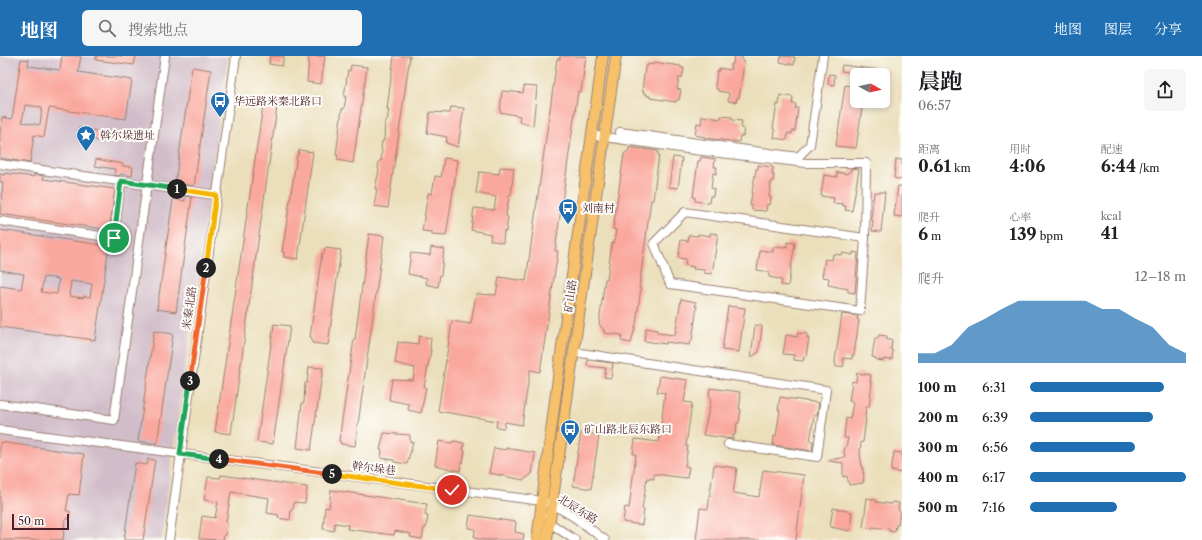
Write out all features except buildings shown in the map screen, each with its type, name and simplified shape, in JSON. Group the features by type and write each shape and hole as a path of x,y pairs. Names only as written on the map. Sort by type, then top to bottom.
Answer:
{"main road":[{"name":"矿山路","path":"547,540 550,523 547,503 591,135 603,56"},
{"name":"矿山路","path":"537,540 547,503 574,352 616,56"}],"street":[{"path":"0,404 114,420 165,56"},
{"name":"米秦北路","path":"169,540 236,56"},
{"path":"620,132 798,157 810,145 823,56"},
{"path":"591,135 694,150 806,163 866,163 865,238 860,311 670,284 654,243 685,212 865,238"},
{"path":"0,164 216,195"},
{"path":"0,221 114,238 121,181"},
{"path":"574,352 826,390 817,457 728,444"},
{"name":"幹尔垛巷","path":"0,430 547,503"},
{"name":"北辰东路","path":"547,503 577,518 605,540"},
{"path":"550,523 575,540"}],"shaded area":[{"path":"0,56 228,56 161,540 0,540"}],"place":[{"name":"华远路米秦北路口","path":"220,118"},
{"name":"斡尔垛遗址","path":"86,152"},
{"name":"刘南村","path":"568,225"},
{"name":"矿山路北辰东路口","path":"570,446"}],"route":[{"path":"114,238 121,181 216,195 180,454 452,490"}]}
